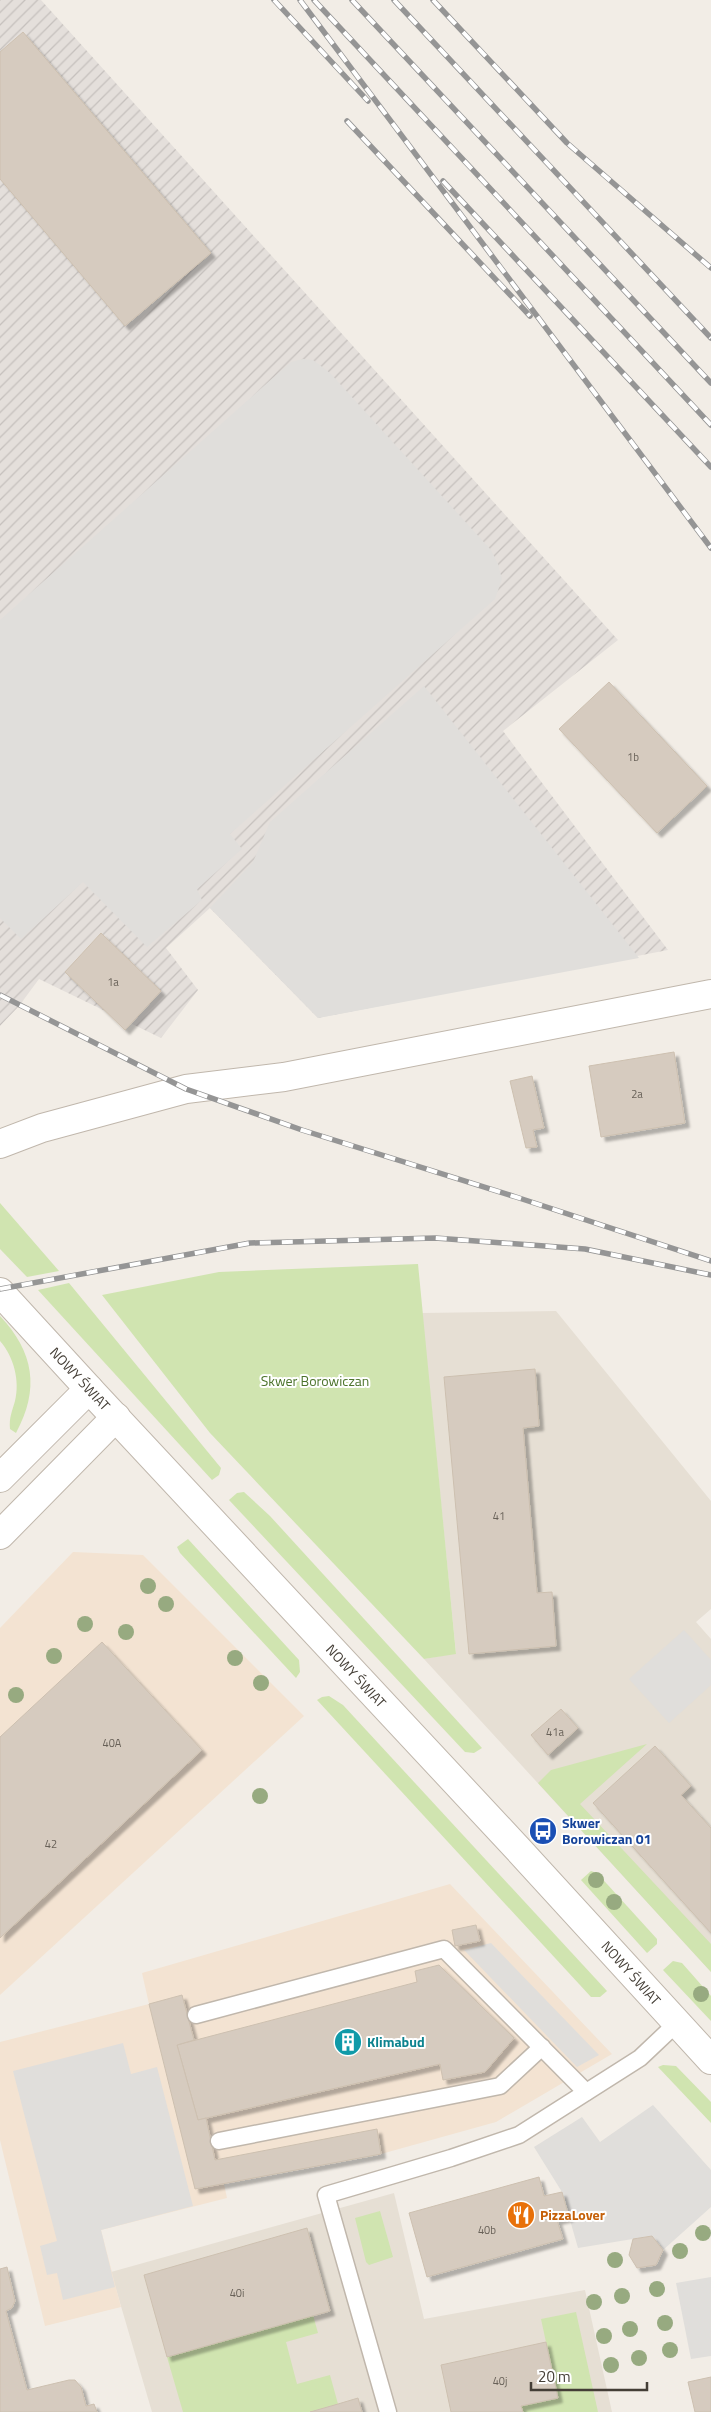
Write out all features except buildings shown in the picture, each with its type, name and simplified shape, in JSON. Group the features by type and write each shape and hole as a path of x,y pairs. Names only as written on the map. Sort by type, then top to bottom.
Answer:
{"street":[{"path":"0,1144 42,1128 186,1089 284,1077 711,994"},
{"name":"NOWY ŚWIAT","path":"0,1292 711,2060"},
{"path":"0,1478 89,1389"},
{"path":"0,1534 116,1417"}],"lane":[{"path":"196,2015 444,1949 586,2092"},
{"path":"388,2412 326,2195 451,2158 519,2135 640,2058 677,2023"},
{"path":"219,2141 500,2086 542,2047"}],"shaded area":[{"path":"0,0 41,0 618,640 503,731 668,950 318,1018 210,908 166,948 198,990 161,1038 39,979 19,1006 0,1026"},
{"path":"303,359 313,360 330,373 491,550 498,564 502,579 495,599 230,834 242,849 197,889 202,900 147,947 83,882 21,939 0,918 0,620 291,362"},
{"path":"424,686 639,958 318,1018 210,908 253,862 270,822"},
{"path":"556,1311 711,1501 711,1609 696,1622 711,1639 711,1972 424,1659 456,1653 422,1313"},
{"path":"73,1552 143,1555 304,1716 0,1995 0,1628"},
{"path":"684,1630 711,1660 711,1685 669,1723 629,1679"},
{"path":"450,1884 612,2054 496,2122 381,2154 224,2184 227,2198 101,2230 121,2307 45,2326 0,2140 0,2042 149,2004 142,1973"},
{"path":"491,1943 599,2055 577,2067 464,1950"},
{"path":"123,2043 131,2074 157,2067 193,2206 101,2230 115,2287 63,2300 57,2273 47,2275 40,2246 57,2241 13,2071"},
{"path":"653,2105 711,2170 711,2207 663,2250 651,2236 578,2248 562,2192 534,2147 582,2117 600,2142"},
{"path":"394,2193 424,2319 585,2290 612,2412 152,2412 111,2272"},
{"path":"711,2277 711,2356 691,2359 676,2283"}],"green space":[{"path":"0,1203 59,1271 27,1277 0,1249"},
{"name":"Skwer Borowiczan","path":"418,1264 456,1654 424,1659 210,1433 102,1295 219,1272"},
{"path":"69,1283 221,1468 219,1475 212,1480 38,1290"},
{"path":"0,1316 20,1343 30,1372 28,1401 24,1417 16,1433 10,1429 10,1425 17,1385 16,1377 9,1354 0,1341"},
{"path":"244,1492 270,1516 482,1748 474,1753 465,1752 229,1500 237,1493"},
{"path":"188,1539 299,1660 300,1672 296,1678 180,1553 177,1547"},
{"path":"329,1696 343,1705 607,1991 600,1997 591,1997 317,1700"},
{"path":"647,1744 580,1804 711,1944 711,1972 538,1783 551,1770"},
{"path":"591,1871 597,1873 657,1939 657,1944 647,1953 581,1880"},
{"path":"673,1961 682,1963 711,1996 711,2021 663,1970"},
{"path":"663,2065 676,2066 711,2102 711,2123 658,2067"},
{"path":"380,2211 393,2257 369,2265 366,2262 355,2218"},
{"path":"576,2312 598,2412 523,2412 521,2406 558,2398 541,2319"},
{"path":"313,2315 318,2333 286,2342 297,2384 330,2375 338,2404 310,2412 183,2412 167,2357"}],"railway":[{"path":"274,0 368,101"},
{"path":"300,0 711,548"},
{"path":"314,0 711,425"},
{"path":"352,0 711,383"},
{"path":"394,0 711,338"},
{"path":"433,0 567,143 711,268"},
{"path":"347,121 530,316"},
{"path":"443,181 711,467"},
{"path":"0,995 186,1089 302,1130 711,1261"},
{"path":"0,1289 250,1243 435,1238 585,1249 711,1275"}],"place":[{"name":"Skwer Borowiczan 01","path":"543,1831"},
{"name":"Klimabud","path":"348,2042"},
{"name":"PizzaLover","path":"521,2215"}]}
